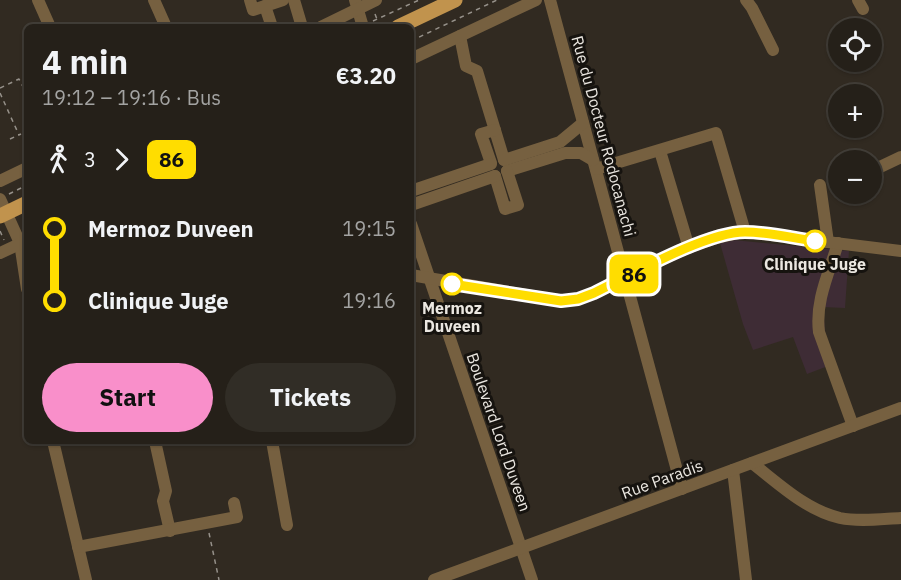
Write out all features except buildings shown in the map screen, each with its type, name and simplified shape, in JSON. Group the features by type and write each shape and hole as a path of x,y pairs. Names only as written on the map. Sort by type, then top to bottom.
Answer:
{"main road":[{"path":"404,24 455,0"},
{"path":"4,205 24,203"}],"street":[{"path":"38,0 49,24"},
{"path":"154,0 165,24"},
{"path":"250,0 253,10 280,0"},
{"path":"294,0 301,24"},
{"path":"414,58 536,0"},
{"name":"Rue du Docteur Rodocanachi","path":"550,0 682,489"},
{"path":"746,0 773,50"},
{"path":"326,24 356,5 373,2"},
{"path":"356,5 362,24"},
{"path":"265,6 271,24"},
{"path":"460,36 466,66 477,71 495,130 482,134 499,168"},
{"path":"414,204 560,142 584,123"},
{"path":"414,190 565,153 581,153 595,165 660,151 716,133 745,232"},
{"path":"660,151 688,248"},
{"path":"882,165 901,157"},
{"path":"0,181 24,169"},
{"path":"820,185 833,243 819,301 817,316 819,332 853,426"},
{"path":"4,205 24,239"},
{"path":"414,276 561,301 578,299 594,293 688,248 724,235 745,232 901,251"},
{"name":"Boulevard Lord Duveen","path":"414,233 532,580"},
{"path":"0,253 24,241"},
{"name":"Rue Paradis","path":"434,580 901,408"},
{"path":"54,444 86,580"},
{"path":"156,444 166,490 163,501 170,531"},
{"path":"273,444 287,525"},
{"path":"752,463 804,503 821,512 840,518 860,520 901,518"},
{"path":"733,470 746,580"},
{"path":"78,547 237,517 234,503"}],"path":[{"path":"368,24 419,0"},
{"path":"414,40 497,0"},
{"path":"373,2 379,24"},
{"path":"0,88 19,79 24,88"},
{"path":"0,93 20,134 10,139"},
{"path":"4,205 24,188"},
{"path":"211,542 219,580"}],"shaded area":[{"name":"Clinique Juge","path":"733,240 849,251 845,308 823,307 828,366 807,374 793,337 753,350 743,324 720,243"}],"bus line":[{"name":"86","path":"452,284 561,301 578,299 688,248 724,235 745,232 815,241"}],"place":[{"name":"Clinique Juge","path":"815,241"},
{"name":"Mermoz Duveen","path":"452,284"}]}
